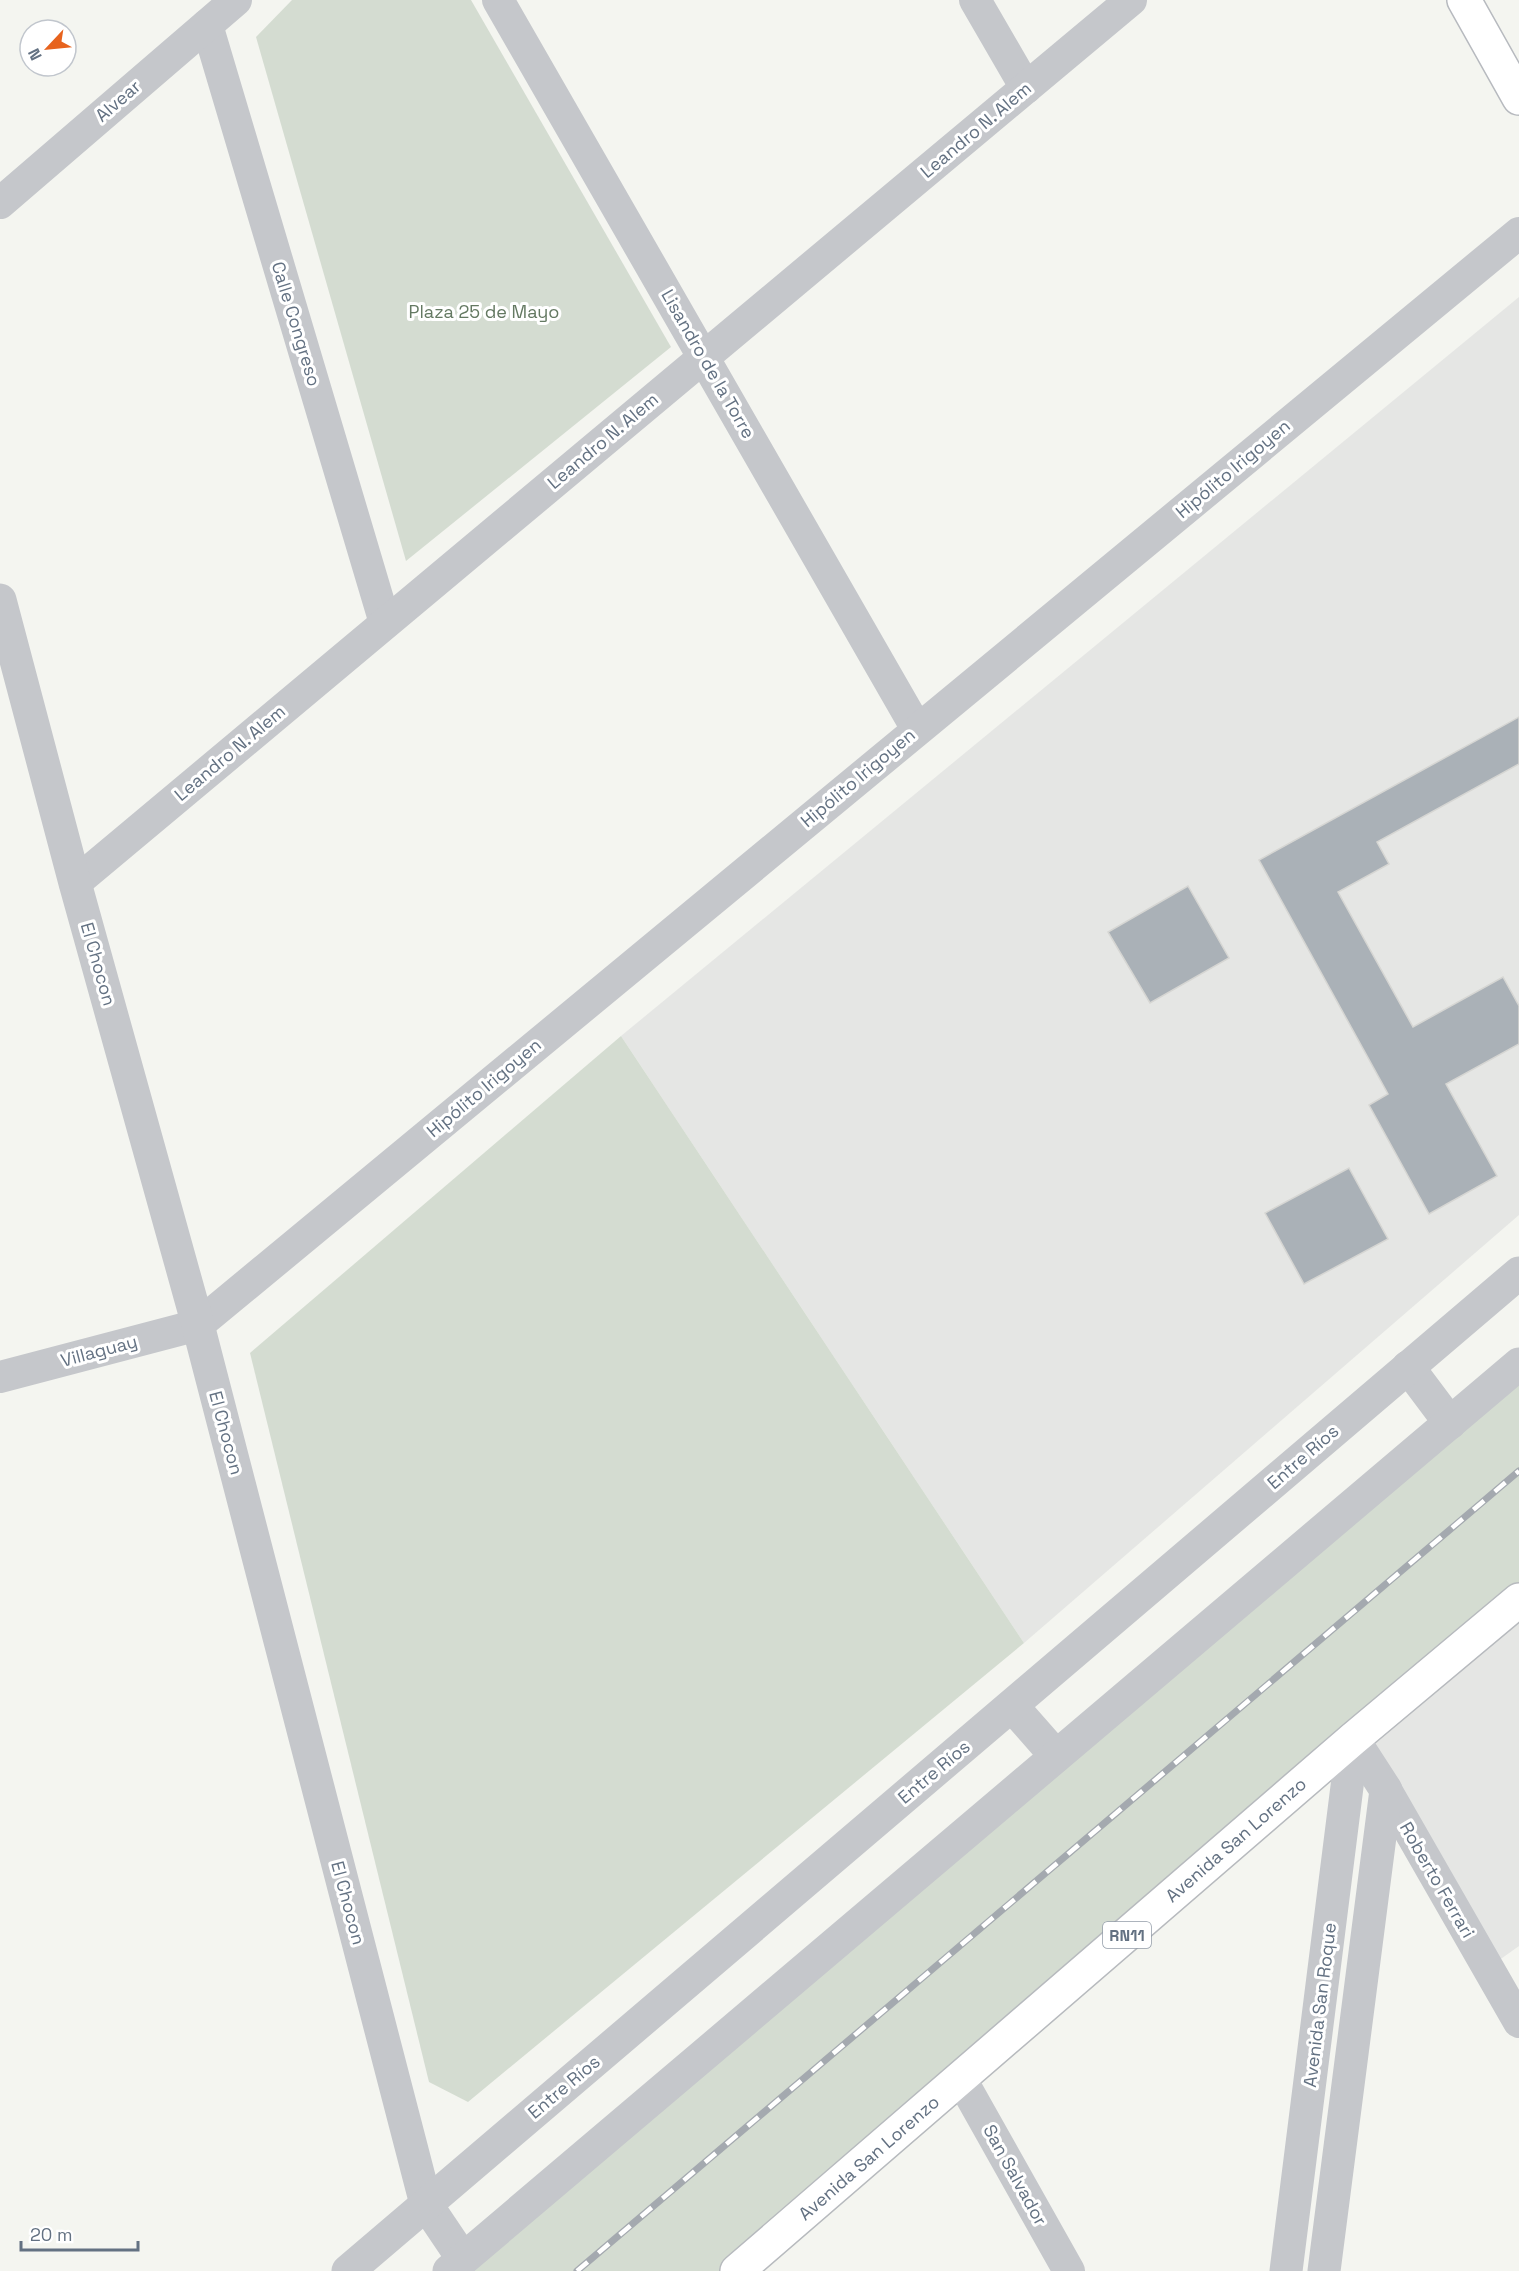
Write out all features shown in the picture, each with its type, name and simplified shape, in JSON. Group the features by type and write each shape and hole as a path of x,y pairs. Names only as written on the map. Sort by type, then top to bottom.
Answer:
{"main road":[{"path":"1464,0 1519,98"},
{"name":"Avenida San Lorenzo","path":"737,2271 1353,1739 1519,1600"}],"street":[{"name":"Alvear","path":"0,203 236,0"},
{"name":"Lisandro de la Torre","path":"498,0 917,729"},
{"path":"975,0 1026,88"},
{"name":"Leandro N. Alem","path":"75,883 1131,0"},
{"name":"Calle Congreso","path":"207,25 386,623"},
{"name":"Hipólito Irigoyen","path":"198,1325 1519,233"},
{"name":"El Chocon","path":"0,600 75,883 198,1325 426,2204 456,2265"},
{"name":"Entre Ríos","path":"348,2271 1519,1272"},
{"name":"Villaguay","path":"0,1377 198,1325"},
{"path":"456,2265 1519,1364"},
{"path":"1408,1367 1450,1423"},
{"path":"1012,1706 1056,1756"},
{"name":"Roberto Ferrari","path":"1353,1739 1386,1790 1519,2022"},
{"name":"Avenida San Roque","path":"1286,2271 1353,1739"},
{"name":"Avenida San Roque","path":"1324,2271 1386,1790"},
{"name":"San Salvador","path":"961,2079 1069,2271"}],"shaded area":[{"path":"1519,297 1519,1215 1024,1643 621,1036"},
{"path":"1519,1598 1519,1946 1488,1968 1353,1739"}],"green space":[{"name":"Plaza 25 de Mayo","path":"292,0 471,0 671,347 406,561 256,37"},
{"path":"621,1036 1024,1643 468,2102 429,2082 250,1353"},
{"path":"1519,1364 1519,1600 737,2271 449,2271"}],"building":[{"path":"1519,717 1519,764 1377,842 1389,864 1338,892 1413,1027 1503,977 1519,1006 1519,1044 1446,1084 1497,1176 1429,1214 1369,1105 1388,1094 1259,860"},
{"path":"1188,886 1229,958 1150,1003 1108,932"},
{"path":"1349,1168 1388,1239 1304,1284 1265,1213"}],"railway":[{"path":"577,2271 1519,1471"}]}
